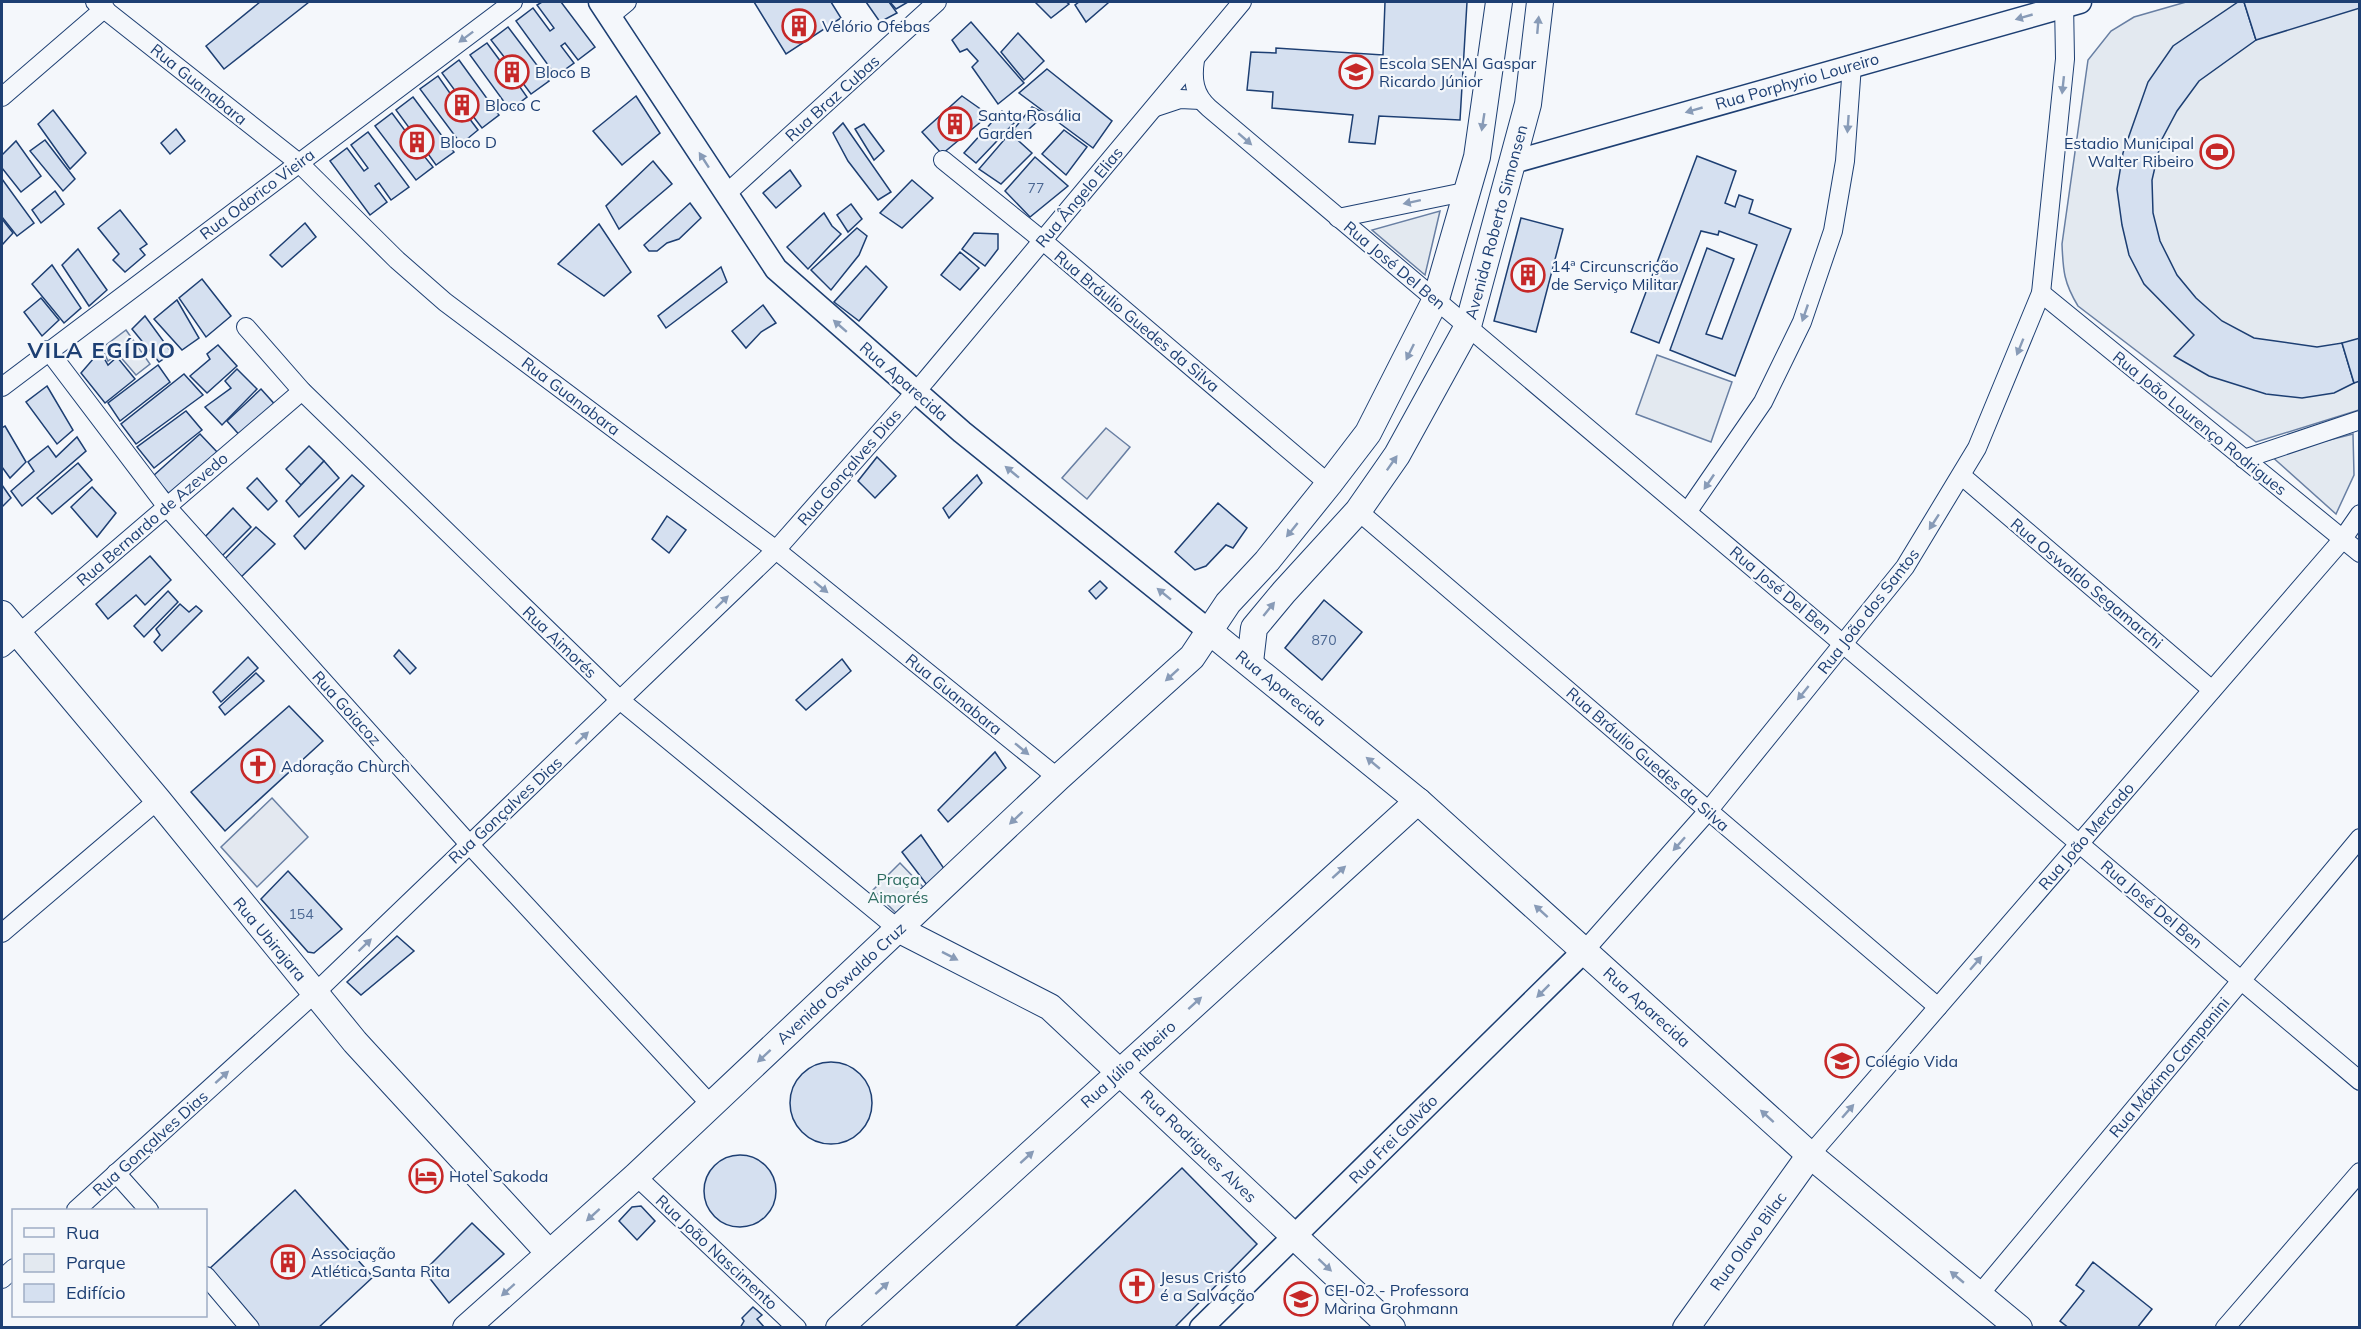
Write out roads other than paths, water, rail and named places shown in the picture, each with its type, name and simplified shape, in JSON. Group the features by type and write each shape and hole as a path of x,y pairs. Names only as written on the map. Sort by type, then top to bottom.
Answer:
{"main road":[{"name":"Avenida Roberto Simonsen","path":"1209,631 1228,603 1267,561 1368,433 1436,299 1469,191 1479,146 1499,2"},
{"name":"Avenida Roberto Simonsen","path":"1250,662 1254,628 1284,591 1358,511 1397,455 1468,326 1528,104 1540,2"},
{"name":"Rua Ubirajara","path":"2,614 10,641 158,800 355,1042 549,1253"},
{"name":"Rua Aparecida","path":"1209,631 1250,662 1418,801 1810,1155 2019,1328"},
{"name":"Avenida Oswaldo Cruz","path":"466,1328 636,1176 1058,778 1192,657 1209,631"},
{"name":"Rua Júlio Ribeiro","path":"839,1328 1418,801"},
{"name":"Rua Rodrigues Alves","path":"898,929 1050,1007 1121,1071 1392,1328"},
{"name":"Rua Olavo Bilac","path":"1686,1328 1810,1155"}],"street":[{"name":"Rua Odorico Vieira","path":"2,387 48,350 513,2"},
{"path":"605,9 627,2"},
{"name":"Rua Braz Cubas","path":"726,194 937,2"},
{"name":"Rua Ângelo Elias","path":"915,392 1242,2"},
{"name":"Rua Porphyrio Loureiro","path":"1514,162 2070,3"},
{"name":"Rua João dos Santos","path":"1584,950 1708,811 1905,567 1962,476 2007,380 2042,293 2070,3"},
{"name":"Rua Guanabara","path":"100,5 299,163 397,260 446,302 776,550 1058,778"},
{"path":"2,97 100,5"},
{"name":"Rua Aparecida","path":"605,9 776,269 915,392 1209,631"},
{"path":"1154,107 1180,99 1201,100 1194,81 1195,60"},
{"path":"1688,511 1763,402 1802,322 1833,231 1845,161 1852,65"},
{"name":"Rua José Del Ben","path":"1201,100 2360,1081"},
{"name":"Rua Bráulio Guedes da Silva","path":"943,160 1042,240 1329,484"},
{"path":"1338,218 1469,191"},
{"name":"Rua João Lourenço Rodrigues","path":"2042,293 2360,553"},
{"name":"Rua Aimorés","path":"246,327 302,391 621,701 898,929"},
{"name":"Rua Goiacoz","path":"48,350 167,507 469,844 711,1105"},
{"name":"Rua Bernardo de Azevedo","path":"10,641 302,391"},
{"name":"Rua Gonçalves Dias","path":"77,1209 315,993 776,550 915,392"},
{"path":"2244,459 2360,420"},
{"name":"Rua Oswaldo Segamarchi","path":"1962,476 2212,690"},
{"name":"Rua Bráulio Guedes da Silva","path":"1358,511 1938,1007"},
{"name":"Rua João Mercado","path":"1810,1155 2342,540 2360,514"},
{"path":"2,933 158,800"},
{"name":"Rua Máximo Campanini","path":"1979,1295 2360,838"},
{"name":"Rua Frei Galvão","path":"1201,1328 1584,950"},
{"path":"116,1173 147,1209"},
{"path":"2225,1328 2360,1173"},
{"name":"Rua João Nascimento","path":"636,1176 797,1328"},
{"path":"207,1277 250,1328"}],"place":[{"name":"Velório Ofebas","path":"799,26"},
{"name":"Bloco B","path":"512,72"},
{"name":"Escola SENAI Gaspar Ricardo Júnior","path":"1356,72"},
{"name":"Bloco C","path":"462,105"},
{"name":"Santa Rosália Garden","path":"955,124"},
{"name":"Bloco D","path":"417,142"},
{"name":"Estadio Municipal Walter Ribeiro","path":"2217,152"},
{"name":"14ª Circunscrição de Serviço Militar","path":"1528,275"},
{"name":"Adoração Church","path":"258,766"},
{"name":"Colégio Vida","path":"1842,1061"},
{"name":"Hotel Sakoda","path":"426,1176"},
{"name":"Associação Atlética Santa Rita","path":"288,1262"},
{"name":"Jesus Cristo é a Salvação","path":"1137,1286"},
{"name":"CEI-02 - Professora Marina Grohmann","path":"1301,1299"}],"district":[{"name":"VILA EGÍDIO","path":"102,350"}],"park label":[{"name":"Praça Aimorés","path":"898,888"}]}
